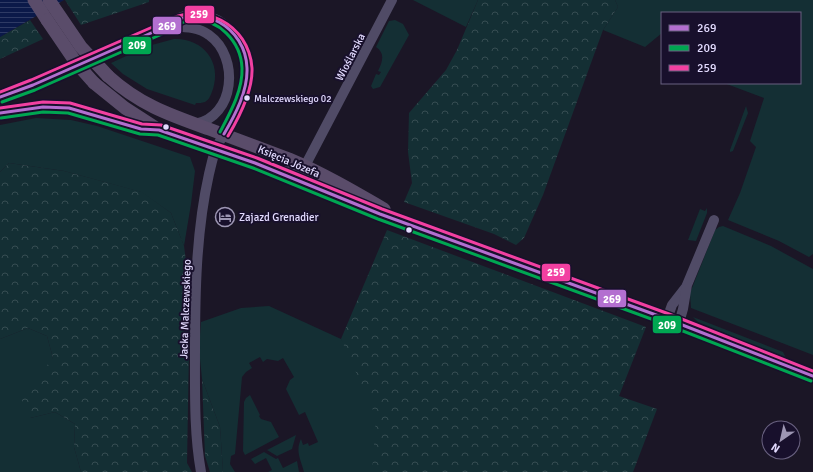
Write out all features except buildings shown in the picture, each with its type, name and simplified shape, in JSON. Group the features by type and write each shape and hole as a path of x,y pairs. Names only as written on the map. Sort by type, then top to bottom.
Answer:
{"main road":[{"path":"34,0 73,58 94,83 125,108 159,130"},
{"name":"Księcia Józefa","path":"49,0 80,47 126,92 149,106 172,116 224,134 306,166 415,226"},
{"name":"Księcia Józefa","path":"159,130 216,149 380,214 673,321 813,376"}],"street":[{"name":"Wioślarska","path":"306,166 392,0"},
{"path":"0,98 167,26 177,19 198,15 207,16 216,19 229,28 239,40 247,63 246,80 233,118 216,149"},
{"path":"167,26 190,27 203,31 220,45 227,58 230,74 224,100 212,117 195,124"},
{"name":"Księcia Józefa","path":"0,113 44,107 69,108 141,129 159,130"},
{"name":"Jacka Malczewskiego","path":"202,472 197,449 195,388 197,286 200,232 209,175 216,149"},
{"path":"274,171 294,171 306,166"},
{"path":"306,166 305,172 307,178 314,188"},
{"path":"673,321 672,305 687,285 714,220"}],"green space":[{"path":"65,0 149,0 149,2 81,25"},
{"path":"413,0 478,0 466,27"},
{"path":"478,0 615,0 618,7 603,30 543,195 524,238 516,245 494,234 404,202 412,183 408,152 409,113 446,70 457,50"},
{"path":"615,0 813,0 813,254 809,257 779,241 728,220 740,193 756,147 750,141 764,98 727,84 801,84 801,12 661,12 661,34 645,47 603,30 618,7"},
{"path":"30,20 43,39 0,59 0,37"},
{"path":"395,20 403,24 409,35 380,87 373,89 371,86 376,74 379,75 381,72 378,71 382,58 381,52 376,47 389,21"},
{"path":"174,39 193,42 207,53 212,61 215,69 215,79 211,95 205,102 196,103 195,105 147,89 123,74 111,63 148,46"},
{"path":"746,106 748,113 733,151 730,152 730,150"},
{"path":"36,118 71,120 97,126 190,157 195,171 184,246 171,213 141,192 64,171 9,163 0,172 0,125"},
{"path":"9,163 64,171 142,192 171,213 184,246 190,291 187,463 192,472 81,472 74,447 75,424 55,412 30,418 21,398 53,358 47,336 28,328 0,339 0,172"},
{"path":"707,208 707,213 696,241 688,240 700,209 705,211"},
{"path":"723,226 771,246 813,269 813,355 691,308 690,293 715,230"},
{"path":"387,230 646,327 619,396 657,409 633,472 372,472 376,417 341,339"},
{"path":"269,306 341,339 389,408 391,472 304,472 300,459 299,443 301,439 303,445 308,443 309,446 318,442 305,412 299,415 286,389 290,380 294,377 283,358 278,361 267,359 263,362 260,357 249,363 252,368 242,377 235,454 231,456 230,464 235,472 223,472 220,427 202,379 199,349 201,322 241,308"},
{"path":"693,317 783,352 786,358 778,357 758,349 698,322"},
{"path":"28,328 47,336 53,358 30,418 55,412 75,424 74,447 81,472 0,472 0,339"},
{"path":"202,379 220,427 223,472 210,472 205,456"},
{"path":"250,395 261,419 271,422 279,437 245,455 243,451 244,402"},
{"path":"296,435 292,449 277,456 267,450"},
{"path":"264,452 276,459 278,458 283,468 297,461 299,472 268,472 272,470 266,458 255,464 251,459"}],"water":[{"path":"0,0 64,0 0,37"}],"transit line":[{"name":"259","path":"0,92 179,16 193,14 208,15 221,20 233,28 242,39 249,52 252,68 252,77 245,103 228,136"},
{"name":"269","path":"0,97 33,85 180,19 194,16 207,17 219,22 230,30 239,41 245,54 247,77 243,94 224,134"},
{"name":"209","path":"2,102 35,90 169,31 185,21 201,20 219,27 226,33 233,41 241,58 242,76 238,93 232,109 220,132"},
{"name":"259","path":"0,108 43,102 70,103 142,124 161,125 257,158 382,209 669,314 813,371"},
{"name":"269","path":"0,113 43,107 69,108 141,129 159,130 255,163 380,214 667,319 813,376"},
{"name":"209","path":"1,118 43,112 68,113 140,134 158,135 253,168 378,219 665,324 811,381"}],"place":[{"name":"Malczewskiego 02","path":"247,98"},
{"name":"Zajazd Grenadier","path":"225,217"}]}
